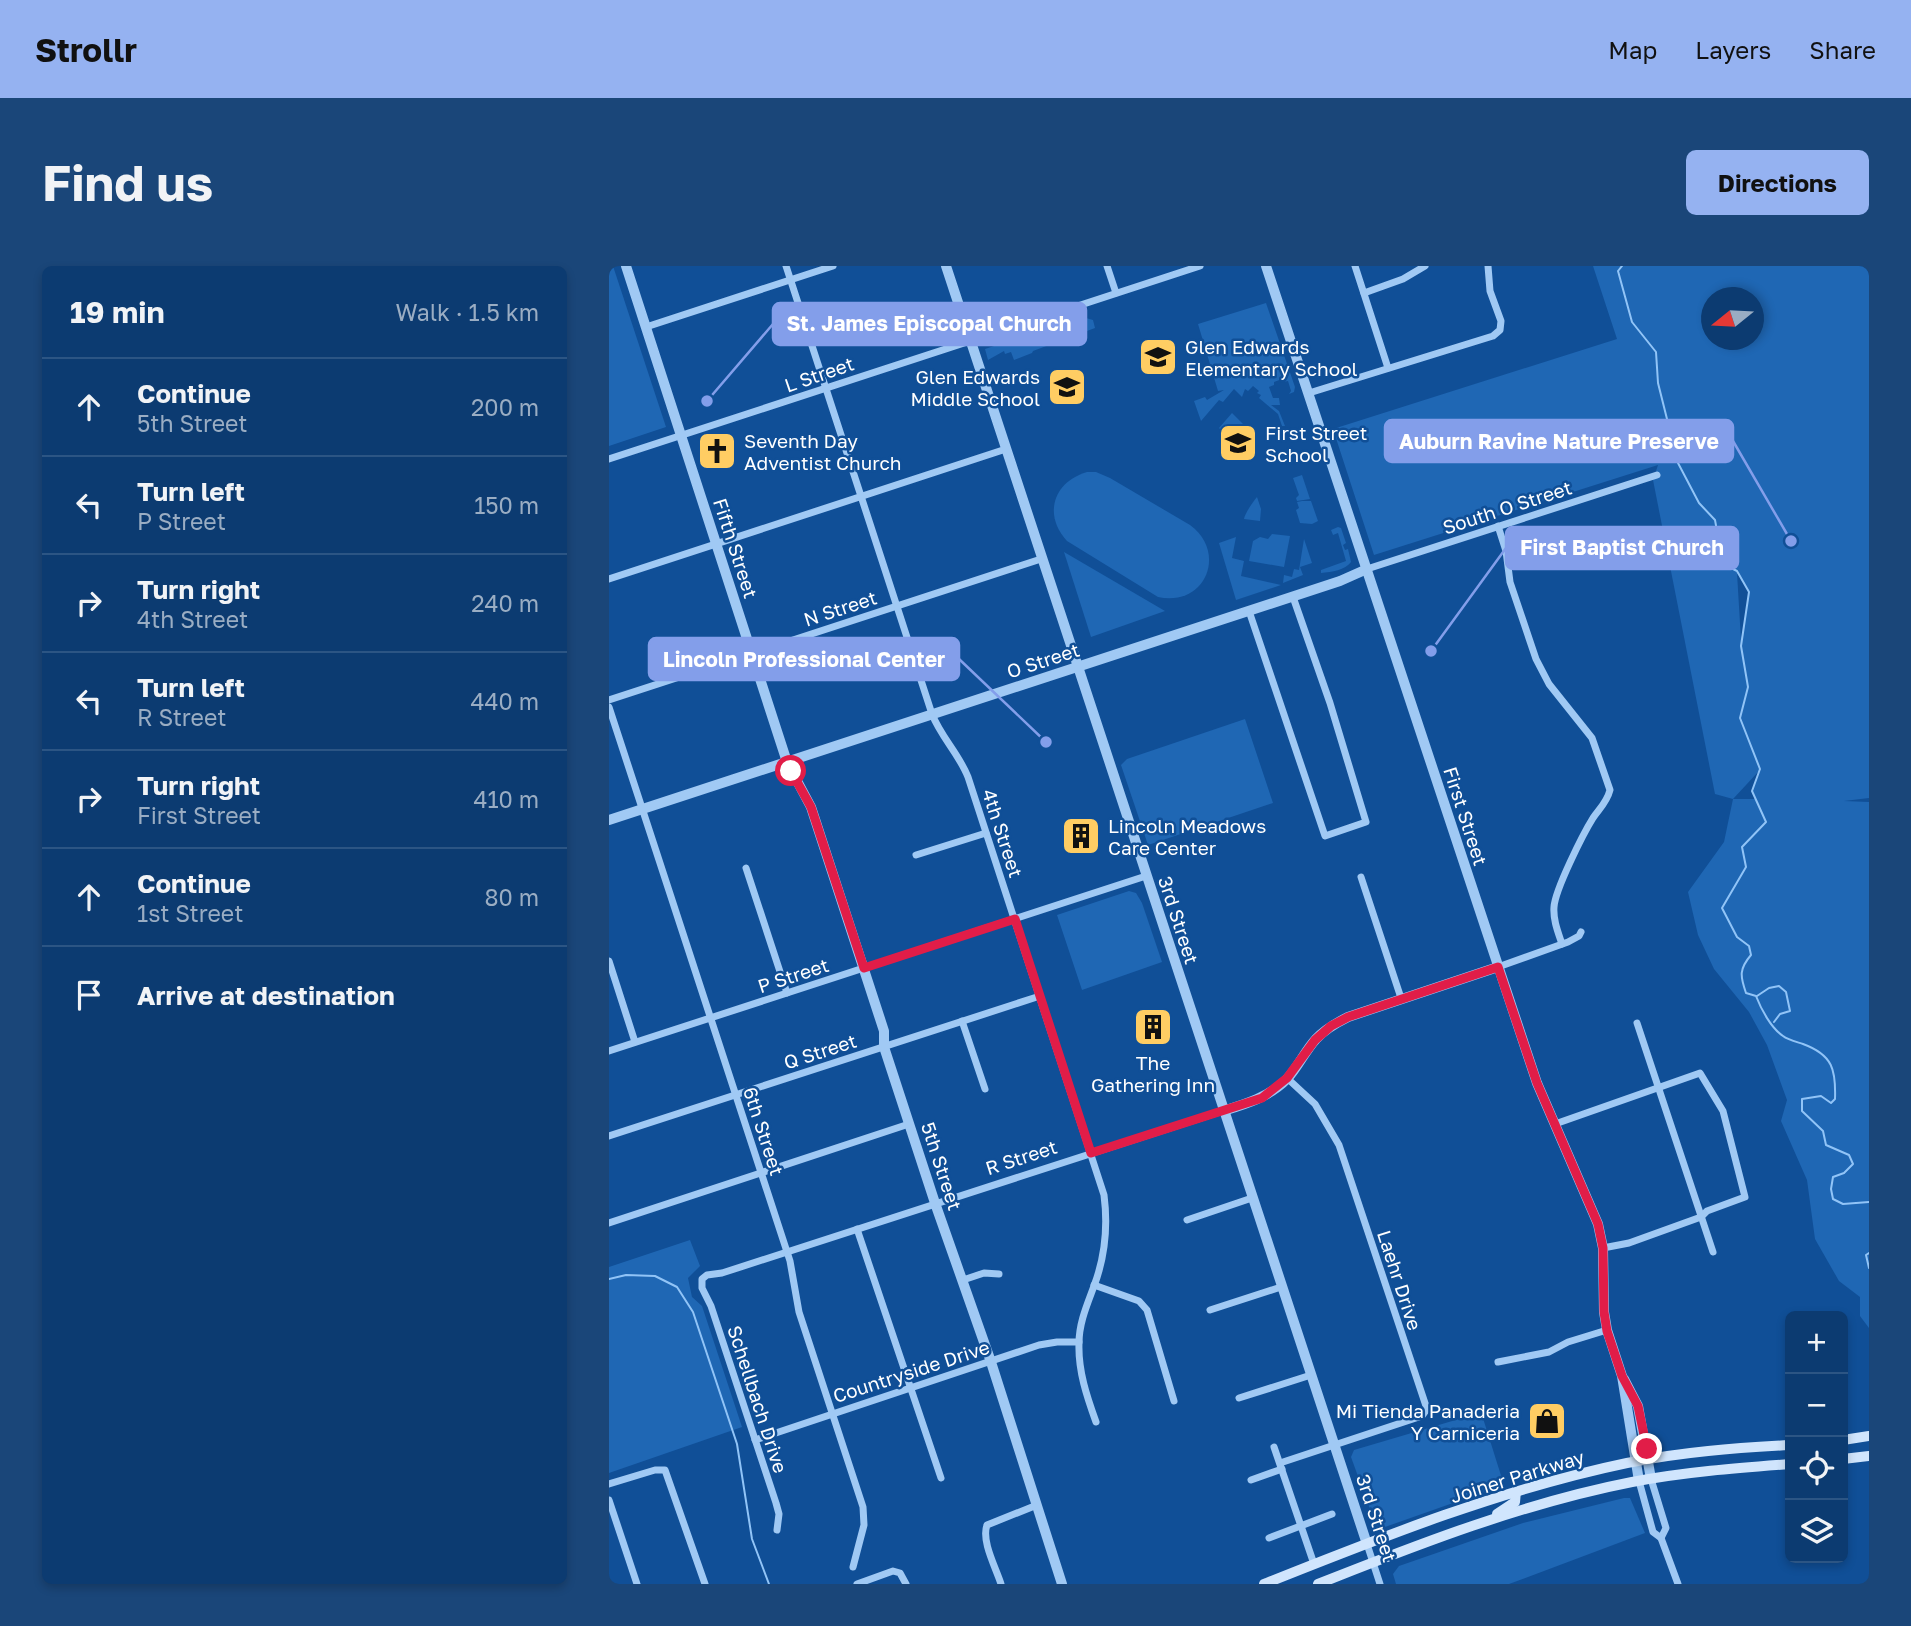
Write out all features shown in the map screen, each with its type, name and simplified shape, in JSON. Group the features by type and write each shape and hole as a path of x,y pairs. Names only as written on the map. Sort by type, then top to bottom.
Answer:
{"main road":[{"path":"1848,1439 1869,1436"},
{"name":"Joiner Parkway","path":"1264,1584 1367,1544 1516,1492 1636,1461 1785,1444"},
{"path":"1848,1458 1869,1455"},
{"name":"Joiner Parkway","path":"1318,1584 1476,1526 1560,1499 1651,1479 1718,1469 1785,1464"},
{"path":"1476,1526 1515,1502 1516,1492"}],"street":[{"name":"Fifth Street","path":"626,266 787,762"},
{"name":"4th Street","path":"786,266 932,715 941,734 963,765 1104,1195 1106,1214 1102,1256 1082,1317 1079,1342 1082,1374 1097,1422"},
{"path":"646,327 833,266"},
{"name":"3rd Street","path":"946,266 1380,1584"},
{"path":"1107,266 1116,293"},
{"name":"L Street","path":"609,459 1200,266"},
{"name":"First Street","path":"1266,266 1537,1083 1592,1208 1603,1248 1607,1331 1622,1376"},
{"path":"1355,266 1388,368"},
{"path":"1364,293 1403,279 1425,266"},
{"path":"1309,393 1493,336 1500,330 1501,321 1490,291 1488,266"},
{"path":"609,579 1006,449"},
{"name":"South O Street","path":"1367,569 1657,475"},
{"path":"1498,526 1506,551 1510,582 1536,659 1549,684 1592,738 1610,790 1608,798 1592,819 1557,893 1554,907 1555,925 1562,944"},
{"name":"N Street","path":"609,700 1041,559"},
{"name":"O Street","path":"609,820 1293,597 1367,569"},
{"path":"1249,611 1325,836 1366,822 1330,703 1293,597"},
{"name":"6th Street","path":"609,707 762,1173 787,1252 799,1312 863,1507 864,1525 853,1567"},
{"name":"5th Street","path":"787,762 811,807 884,1031 884,1047 991,1362 1062,1584"},
{"path":"916,855 986,832"},
{"path":"746,868 787,993"},
{"name":"P Street","path":"609,1051 1146,876"},
{"path":"1361,877 1401,998"},
{"name":"R Street","path":"702,1279 1262,1098 1287,1078 1315,1040 1331,1026 1348,1017 1562,944 1575,939 1581,932"},
{"path":"609,961 635,1042"},
{"name":"Q Street","path":"609,1136 1040,996"},
{"path":"962,1021 985,1089"},
{"path":"1637,1023 1713,1252"},
{"path":"1555,1124 1700,1073 1723,1111 1745,1197 1707,1211 1701,1217 1629,1243 1603,1248"},
{"name":"Laehr Drive","path":"1287,1078 1315,1104 1339,1145 1427,1409 1422,1416 1334,1445"},
{"path":"609,1223 909,1124"},
{"path":"1187,1220 1252,1198"},
{"path":"857,1228 941,1478"},
{"path":"963,1280 984,1273 999,1274"},
{"name":"Schellbach Drive","path":"702,1279 702,1288 711,1306 776,1503 779,1514 777,1530"},
{"path":"1094,1285 1139,1301 1147,1310 1174,1401"},
{"path":"1210,1310 1282,1287"},
{"path":"1498,1362 1549,1352 1568,1342 1607,1331"},
{"name":"Countryside Drive","path":"755,1440 1039,1345 1079,1342"},
{"path":"1239,1398 1311,1374"},
{"path":"1622,1376 1638,1406 1651,1479 1665,1528 1661,1538"},
{"path":"1622,1376 1639,1481 1653,1532 1661,1538 1678,1584"},
{"path":"1251,1480 1334,1445"},
{"path":"1274,1447 1314,1564"},
{"path":"609,1484 655,1470 666,1470 705,1584"},
{"path":"609,1500 637,1584"},
{"path":"1001,1584 986,1539 987,1525 1037,1505"},
{"path":"1269,1538 1332,1514"},
{"path":"857,1584 893,1571 900,1573 906,1584"}],"shaded area":[{"path":"609,266 613,266 666,427 609,446"},
{"path":"1593,266 1867,266 1869,798 1844,801 1869,802 1869,1328 1860,1316 1860,1297 1839,1281 1815,1239 1807,1180 1781,1121 1787,1100 1767,1045 1749,1012 1714,969 1698,935 1688,892 1724,842 1733,799 1715,794 1653,480 1658,465 1374,555 1333,429 1617,339","holes":["1737,573 1749,592 1741,641","1759,771 1752,791 1756,799 1733,799"]},
{"path":"1266,303 1295,387 1294,392 1289,394 1291,391 1288,381 1283,382 1282,379 1269,387 1273,398 1279,398 1280,405 1271,405 1279,411 1285,426 1282,426 1278,414 1259,398 1259,391 1253,386 1248,391 1245,389 1242,397 1234,389 1223,402 1219,400 1201,421 1194,401 1205,397 1207,400 1224,390 1218,391 1198,324"},
{"path":"1077,318 1093,320 1095,328 1014,360 1011,352 1005,354 1004,351 988,360 985,349"},
{"path":"1232,413 1255,436 1247,446 1243,446 1219,428"},
{"path":"1087,472 1096,472 1110,478 1190,525 1208,549 1209,563 1199,586 1188,594 1174,598 1158,597 1067,541 1055,521 1055,500 1066,483"},
{"path":"1302,475 1310,499 1297,501 1299,495 1293,478"},
{"path":"1257,497 1261,509 1260,521 1244,519 1247,511"},
{"path":"1311,501 1318,521 1312,524 1300,523 1296,510 1299,508 1297,502"},
{"path":"1341,528 1346,543 1343,545 1345,550 1348,549 1351,562 1342,569 1321,573 1321,570 1346,561 1338,533 1333,535 1331,530"},
{"path":"1272,534 1290,536 1284,567 1249,561 1253,541 1260,537 1268,539"},
{"path":"1236,537 1232,558 1244,561 1241,576 1281,585 1236,600 1219,543"},
{"path":"1304,539 1312,563 1300,567 1303,575 1283,583 1284,575 1292,577 1294,569 1299,570"},
{"path":"1064,552 1165,611 1091,637"},
{"path":"1245,719 1273,803 1148,845 1121,765 1127,759"},
{"path":"1129,891 1136,893 1142,903 1162,962 1082,990 1057,915"},
{"path":"690,1240 700,1266 688,1278 692,1297 702,1306 742,1427 609,1473 609,1267"},
{"path":"1482,1415 1504,1485 1385,1527 1376,1526 1351,1457 1354,1450 1459,1419"},
{"path":"1630,1498 1645,1533 1509,1584 1396,1584 1393,1574 1399,1566 1523,1523"}],"waterway":[{"path":"1622,266 1618,271 1632,322 1656,352 1658,383 1678,463 1699,503 1715,520 1717,531 1711,550 1715,560 1737,571 1749,592 1741,646 1748,687 1740,718 1760,769 1752,791 1766,822 1742,847 1746,867 1722,908 1737,937 1749,946 1751,955 1744,964 1742,973 1746,993 1756,996 1767,1018 1779,1033 1787,1039 1813,1048 1831,1065 1835,1080 1835,1099 1831,1103 1821,1096 1802,1099 1802,1111 1823,1131 1826,1145 1849,1155 1853,1164 1844,1173 1833,1177 1833,1199 1843,1204 1869,1202"},
{"path":"1757,996 1769,988 1779,986 1786,992 1790,1011 1780,1014 1774,1022"},
{"path":"1869,1253 1866,1255 1869,1268"},
{"path":"609,1279 626,1275 655,1276 677,1287 693,1312 737,1444 752,1539 769,1584"}],"place":[{"name":"Glen Edwards Elementary School","path":"1158,357"},
{"name":"Glen Edwards Middle School","path":"1067,387"},
{"name":"St. James Episcopal Church","path":"707,401"},
{"name":"First Street School","path":"1238,443"},
{"name":"Seventh Day Adventist Church","path":"717,451"},
{"name":"Auburn Ravine Nature Preserve","path":"1791,541"},
{"name":"First Baptist Church","path":"1431,651"},
{"name":"Lincoln Professional Center","path":"1046,742"},
{"name":"Lincoln Meadows Care Center","path":"1081,836"},
{"name":"The Gathering Inn","path":"1153,1027"},
{"name":"Mi Tienda Panaderia Y Carniceria","path":"1547,1421"}],"route":[{"path":"791,771 811,807 864,968 1015,919 1091,1153 1262,1098 1287,1078 1315,1040 1331,1026 1366,1009 1498,967 1537,1083 1598,1224 1603,1248 1607,1331 1622,1376 1638,1406 1647,1449"}]}
